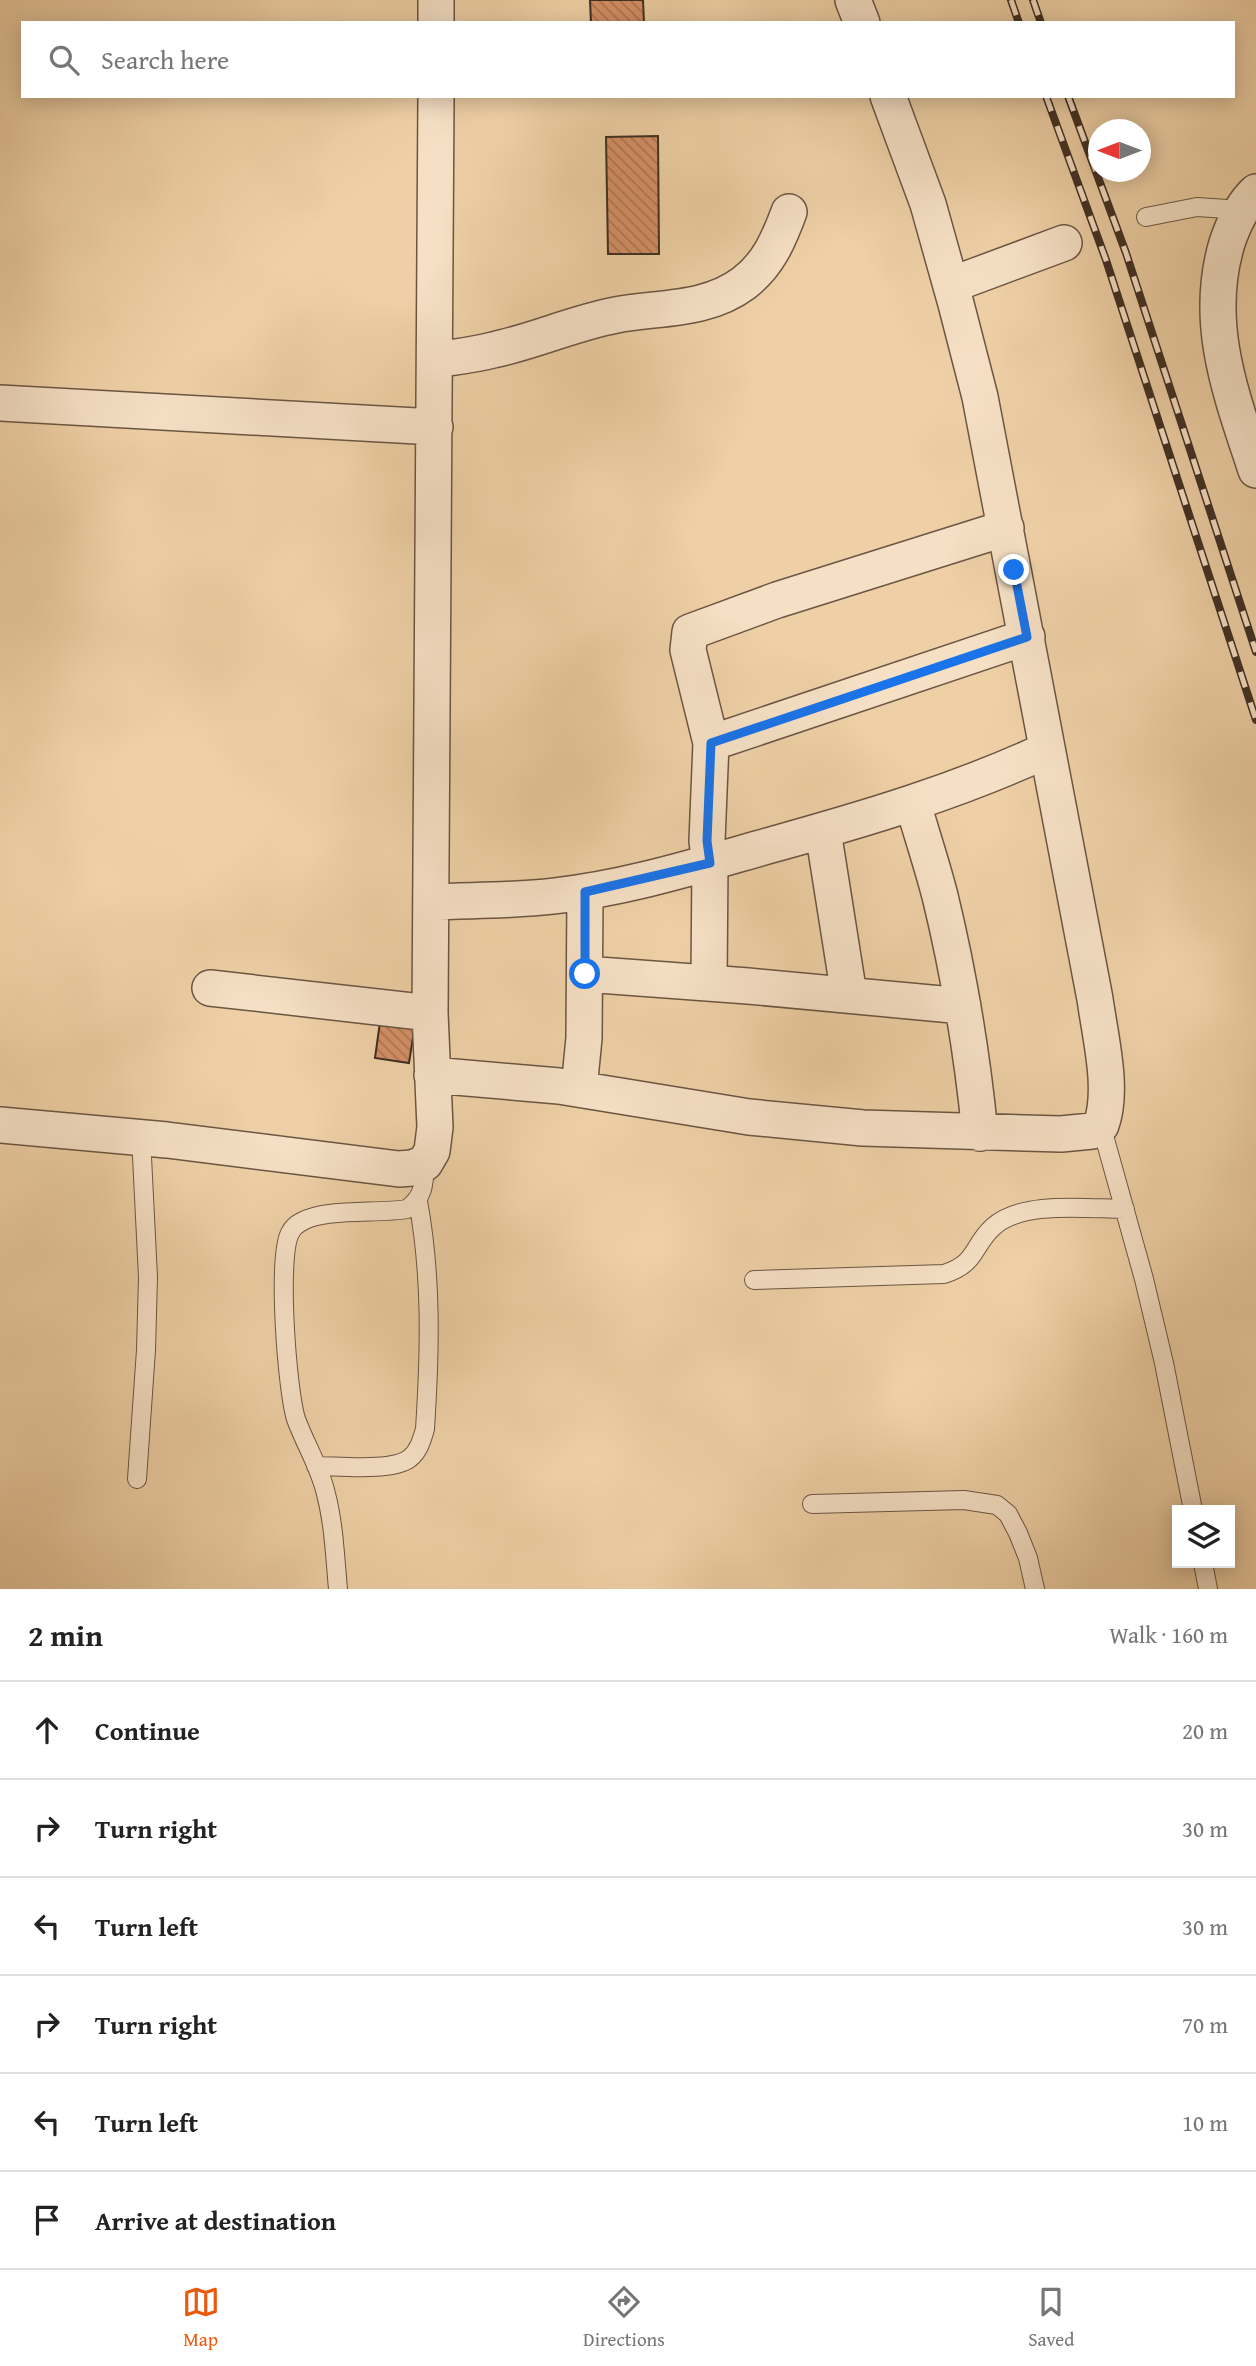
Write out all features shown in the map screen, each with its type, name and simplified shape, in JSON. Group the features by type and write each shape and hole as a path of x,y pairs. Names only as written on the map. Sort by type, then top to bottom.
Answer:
{"street":[{"path":"436,0 436,21"},
{"path":"853,0 861,21"},
{"path":"0,1125 141,1137 399,1169 425,1163 432,1151 435,1127 430,1013 436,98"},
{"path":"432,1075 579,1089 749,1117 863,1128 980,1133 1080,1133 1092,1131 1101,1125 1106,1102 1105,1074 1095,999 980,397 928,204 889,98"},
{"path":"1249,201 1232,229 1220,266 1217,312 1220,348 1227,381 1256,470"},
{"path":"435,360 494,350 617,315 700,303 724,295 743,284 761,268 778,241 789,212"},
{"path":"951,285 1064,243"},
{"path":"0,403 435,426"},
{"path":"709,982 710,863 707,841 711,743 688,650 690,632 777,600 1006,528"},
{"path":"711,743 1027,637"},
{"path":"431,902 552,897 710,863 913,804 1006,769 1047,750"},
{"path":"913,804 939,894 963,1006 980,1133"},
{"path":"823,831 849,995"},
{"path":"579,1089 584,1038 585,892"},
{"path":"585,974 709,982 963,1006"},
{"path":"210,988 430,1013"}],"lane":[{"path":"1146,217 1196,207 1249,201"},
{"path":"1101,1125 1164,1363 1192,1505"},
{"path":"137,1479 148,1277 141,1137"},
{"path":"338,1589 331,1517 325,1490 296,1418 290,1392 285,1318 286,1246 290,1232 299,1223 314,1216 407,1209 418,1201 424,1187 425,1163"},
{"path":"316,1466 396,1465 410,1459 420,1447 425,1429 429,1291 426,1246 418,1201"},
{"path":"754,1280 916,1277 944,1274 958,1270 971,1258 992,1228 1007,1217 1025,1211 1125,1209"},
{"path":"812,1504 964,1500 997,1505 1008,1514 1018,1533 1028,1558 1035,1589"},
{"path":"1204,1568 1209,1589"}],"building":[{"path":"590,0 643,0 644,21 591,21"},
{"path":"658,136 659,254 608,254 606,137"},
{"path":"381,1015 416,1018 409,1063 375,1058"}],"railway":[{"path":"1011,0 1018,21"},
{"path":"1033,0 1040,21"},
{"path":"1047,98 1106,260 1256,720"},
{"path":"1069,98 1126,253 1256,652"}],"route":[{"path":"585,974 585,892 710,863 707,841 711,743 1027,637 1014,570"}]}
